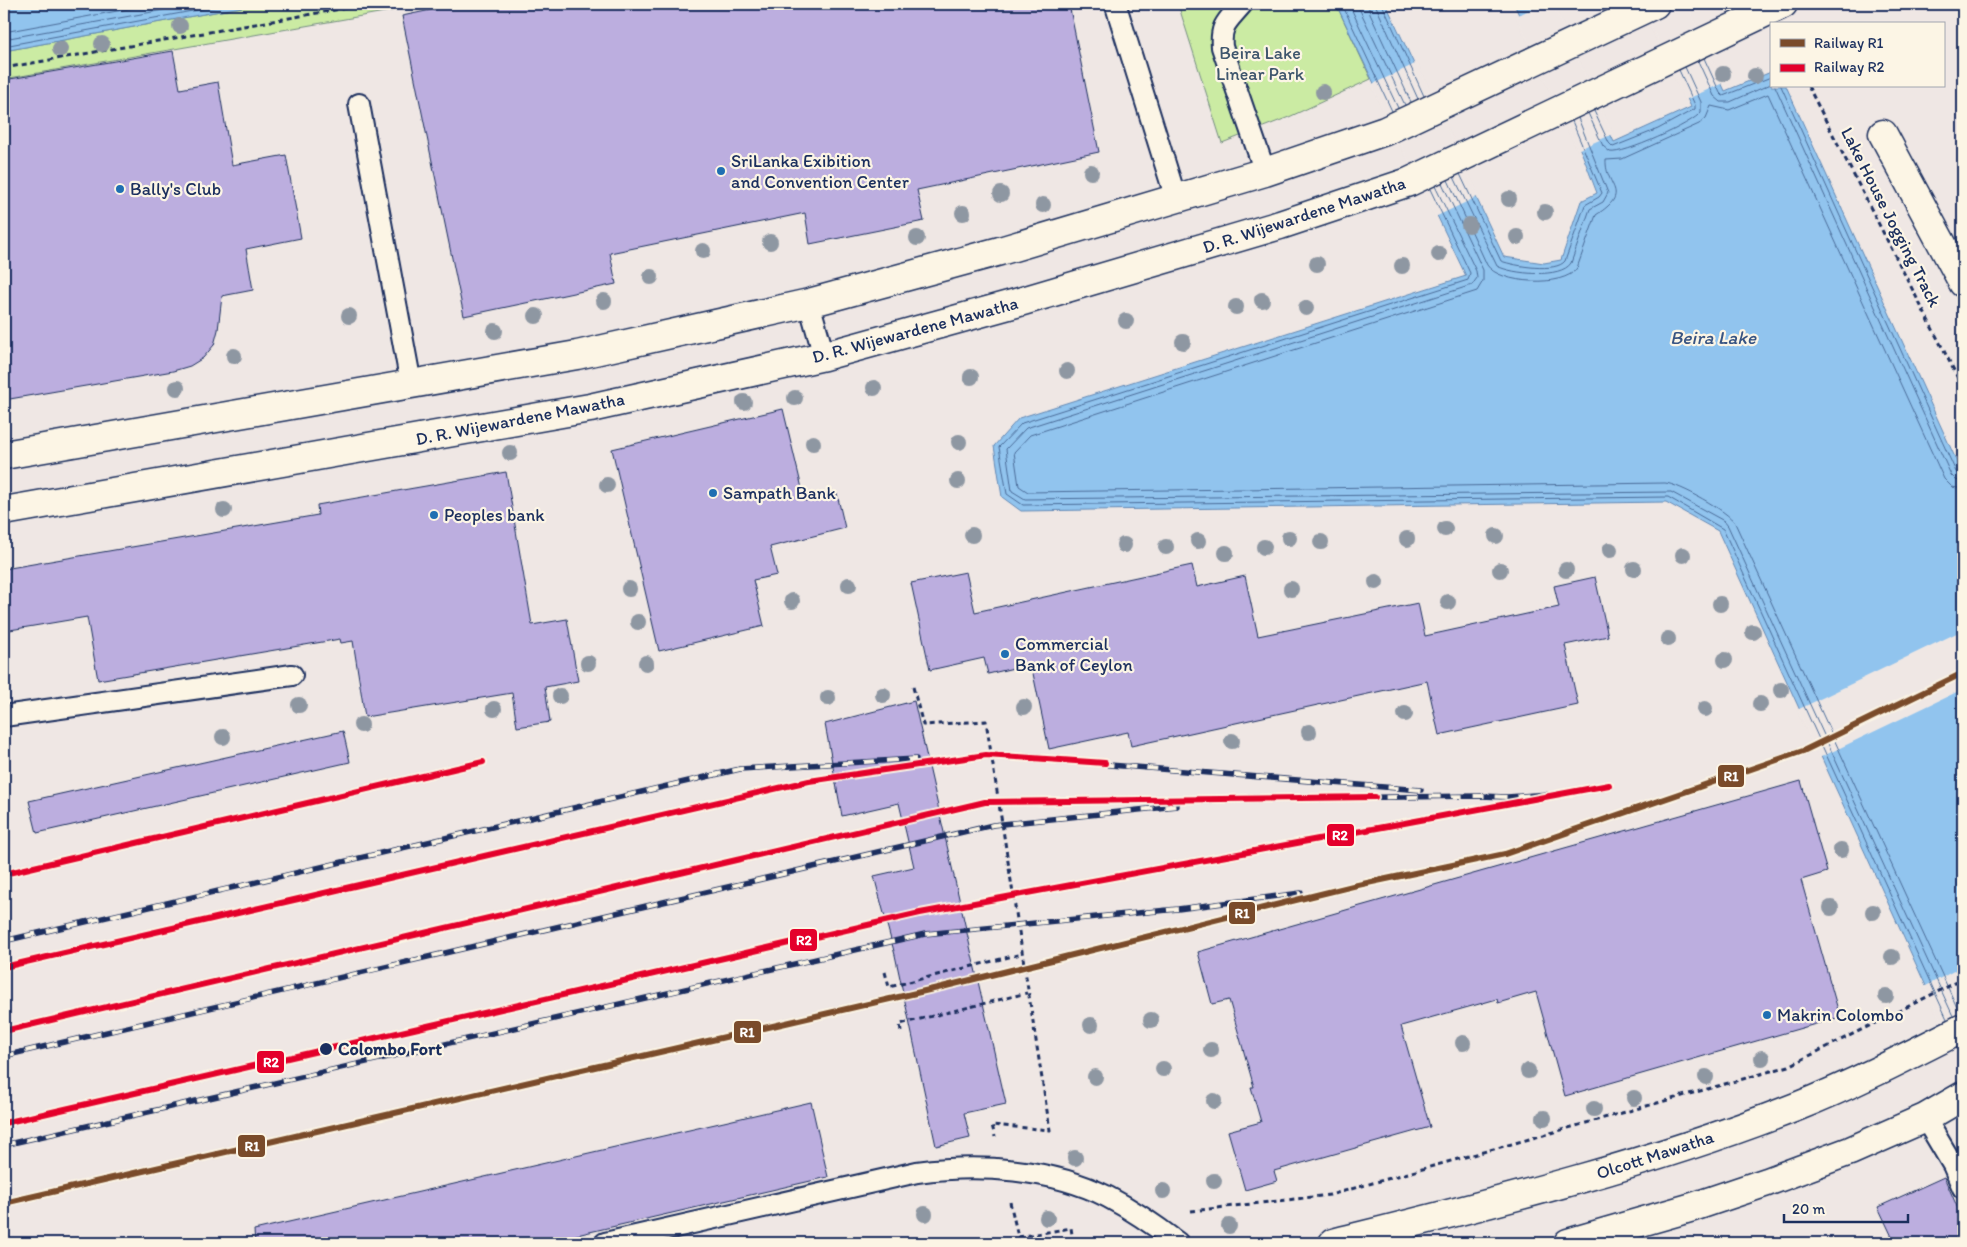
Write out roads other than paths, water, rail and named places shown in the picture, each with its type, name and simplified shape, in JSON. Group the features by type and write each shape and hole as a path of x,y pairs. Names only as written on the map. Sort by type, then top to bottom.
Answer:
{"main road":[{"path":"4,455 576,355 809,303 1000,251 1265,172 1385,131 1655,4"},
{"name":"D. R. Wijewardene Mawatha","path":"4,511 590,408 824,356 1016,303 1261,231 1409,182 1771,9"},
{"path":"1883,134 1963,283"},
{"name":"Olcott Mawatha","path":"1333,1243 1485,1205 1674,1150 1796,1107 1856,1082 1963,1028"},
{"path":"1568,1243 1693,1207 1767,1182 1850,1150 1932,1113 1963,1096"}],"lane":[{"path":"1242,4 1226,21 1220,32 1222,48 1265,172"},
{"path":"1116,6 1176,199"},
{"path":"359,104 411,384"},
{"path":"809,303 824,356"},
{"path":"4,716 292,676"},
{"path":"1932,1113 1963,1188"},
{"path":"605,1243 917,1172 950,1168 1002,1170 1054,1178 1106,1196 1144,1217 1178,1243"}],"water":[{"path":"4,4 258,4 4,51"},
{"name":"Beira Lake","path":"1336,4 1386,4 1504,257 1544,263 1561,260 1581,201 1597,193 1583,156 1514,4 1550,4 1614,142 1691,107 1643,4 1685,4 1725,91 1770,72 1770,88 1787,88 1963,475 1963,1067 1718,531 1666,502 1021,511 1002,497 994,446 1019,418 1466,276"}],"railway":[{"path":"4,1203 942,987 1353,886 1505,854 1803,751"},
{"path":"4,967 809,781 986,755 1421,790"},
{"path":"4,941 740,769 916,759"},
{"path":"4,874 483,762"},
{"path":"4,1031 985,802 1507,797 1562,793"},
{"path":"4,1056 993,825 1177,806"},
{"path":"4,1145 925,934 1178,909 1301,893"},
{"path":"173,1243 185,1241"}],"rail line":[{"name":"R1","path":"4,1203 942,987 1353,886 1505,854 1803,751 1963,673"},
{"name":"R2","path":"4,967 809,781 986,755 1105,763"},
{"name":"R2","path":"4,874 483,762"},
{"name":"R2","path":"4,1123 920,913 1609,785"},
{"name":"R2","path":"4,1031 985,802 1375,797"}],"place":[{"name":"SriLanka Exibition and Convention Center","path":"721,171"},
{"name":"Bally's Club","path":"120,189"},
{"name":"Sampath Bank","path":"713,493"},
{"name":"Peoples bank","path":"434,515"},
{"name":"Commercial Bank of Ceylon","path":"1005,654"},
{"name":"Makrin Colombo","path":"1767,1015"},
{"name":"Colombo Fort","path":"326,1049"}],"park label":[{"name":"Beira Lake Linear Park","path":"1260,63"}]}
